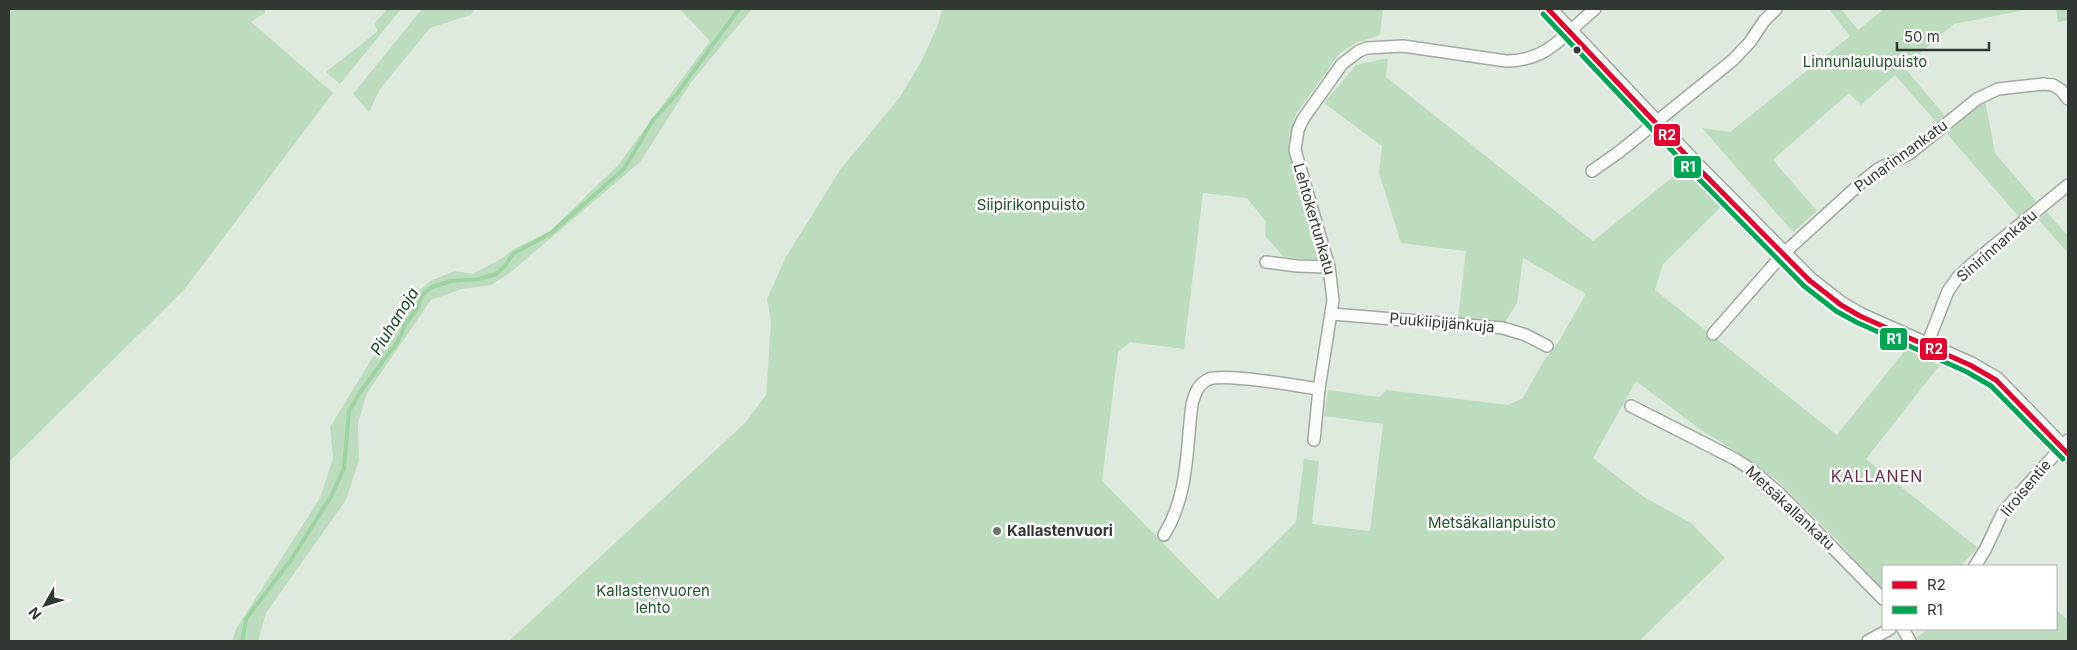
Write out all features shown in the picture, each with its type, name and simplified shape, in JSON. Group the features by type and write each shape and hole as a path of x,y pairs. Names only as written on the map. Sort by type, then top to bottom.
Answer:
{"street":[{"path":"1548,9 1809,280 1841,305 1884,328 1927,345 1970,365 1996,380 2066,447"},
{"name":"Lehtokertunkatu","path":"1314,440 1319,389 1332,314 1332,284 1295,150 1298,130 1303,119 1342,64 1359,51 1386,46 1411,47 1506,62 1523,61 1536,57 1549,49 1595,9"},
{"path":"1592,171 1619,152 1742,51 1764,21 1776,9"},
{"name":"Punarinnankatu","path":"1713,334 1783,254 1863,180 1878,169 1909,154 1987,93 1998,89 2043,84 2053,85 2065,94"},
{"name":"Sinirinnankatu","path":"1927,345 1948,291 1958,277 2068,185"},
{"path":"1266,262 1328,267"},
{"name":"Puukiipijänkuja","path":"1332,314 1503,328 1526,335 1547,346"},
{"path":"1164,535 1174,518 1184,486 1192,404 1195,392 1201,384 1209,379 1230,378 1319,389"},
{"name":"Metsäkallankatu","path":"1631,406 1735,459 1752,470 1793,507 1882,598"},
{"name":"Iiroisentie","path":"1975,565 1985,550 2003,512 2066,447"},
{"path":"1868,641 1888,630"},
{"path":"1904,630 1910,641"}],"green space":[{"path":"9,9 265,9 265,13 251,22 333,93 183,291 9,462"},
{"path":"387,9 401,9 340,84 326,72 378,31 374,24"},
{"path":"422,9 475,9 470,15 430,28 380,89 369,112 353,94"},
{"path":"680,9 752,9 692,81 640,162 511,272 491,285 462,289 431,300 367,393 358,423 359,460 346,500 266,613 258,641 232,641 236,629 320,498 333,458 330,427 407,301 430,281 455,271 473,274 504,257 512,250 550,231 618,165 710,41"},
{"path":"942,9 1383,9 1380,35 1355,43 1339,54 1296,114 1288,143 1318,260 1284,257 1265,236 1266,222 1247,198 1203,193 1184,349 1130,342 1118,352 1102,481 1218,599 1296,522 1304,459 1319,461 1312,524 1370,531 1383,424 1324,416 1328,390 1379,397 1387,390 1508,405 1523,398 1543,362 1559,341 1586,294 1523,258 1517,303 1504,324 1458,318 1466,251 1401,243 1379,173 1382,146 1324,103 1356,65 1388,58 1386,77 1593,241 1684,168 1722,206 1663,264 1655,290 1837,435 1907,348 1943,361 1866,459 1978,548 1961,565 1882,565 1882,591 1839,542 1777,480 1739,453 1701,430 1636,381 1593,458 1644,497 1691,523 1725,558 1639,641 509,641 745,423 766,395 771,321 767,299 786,257 840,170 900,97 921,62 938,25"},
{"name":"Linnunlaulupuisto","path":"1829,9 1841,9 1858,30 1884,9 2030,9 1954,24 1904,67 1945,116 1937,123 1895,75 1861,105 1849,93 1773,160 1817,211 1793,232 1702,128 1730,132 1850,36"},
{"path":"2056,9 2068,9 2068,20 2058,22"},
{"path":"1985,100 1995,153 2036,201 2019,217 1947,134 1973,107"},
{"path":"2047,212 2068,236 2068,253 2038,219"},
{"path":"2057,611 2068,620 2068,641 1919,641 1917,637 1928,630 2057,630"}],"waterway":[{"name":"Piuhanoja","path":"242,641 246,619 291,560 332,495 344,468 349,411 361,391 398,341 406,323 417,309 422,295 432,287 451,281 479,279 496,274 505,266 513,254 551,233 624,169 653,120 676,95 739,9"}],"transit line":[{"name":"R2","path":"1548,9 1701,171 1809,280 1841,305 1860,316 1970,365 1996,380 2068,454"},
{"name":"R1","path":"1543,14 1696,176 1804,286 1836,311 1856,322 1967,372 1991,386 2063,459"}],"place":[{"name":"Kallastenvuori","path":"997,531"}],"district":[{"name":"KALLANEN","path":"1877,476"}],"park label":[{"name":"Siipirikonpuisto","path":"1031,205"},
{"name":"Metsäkallanpuisto","path":"1492,523"},
{"name":"Kallastenvuoren lehto","path":"653,600"}]}
